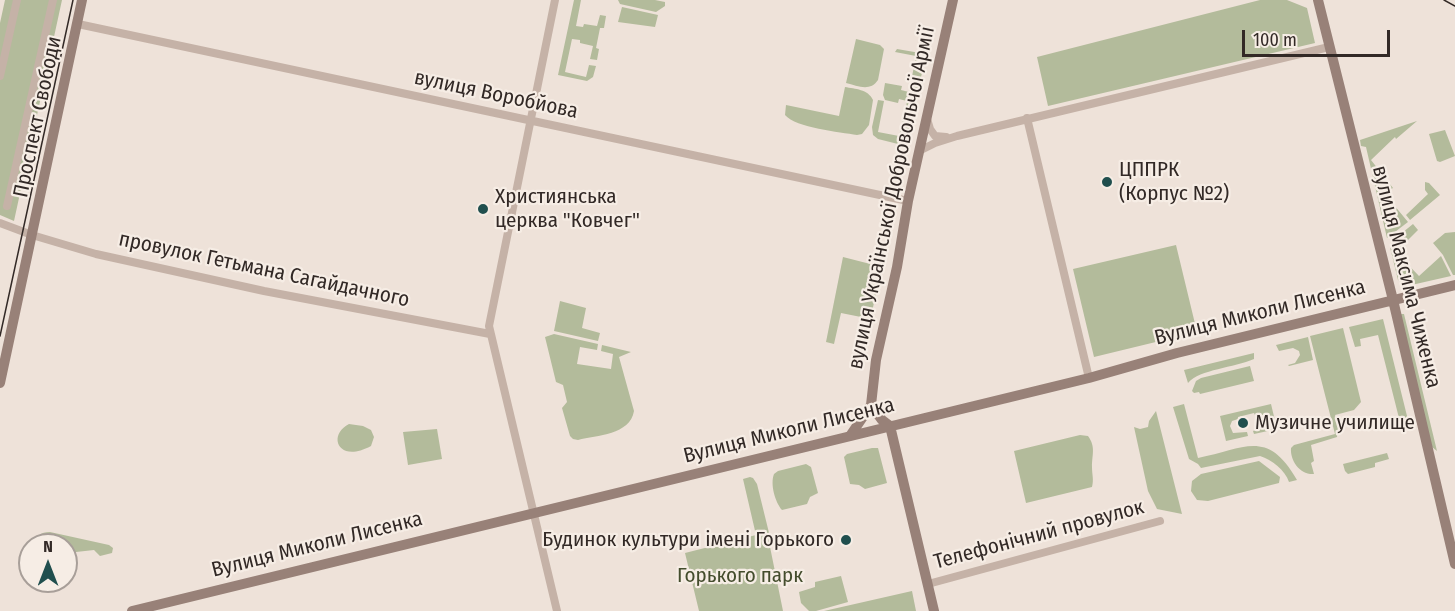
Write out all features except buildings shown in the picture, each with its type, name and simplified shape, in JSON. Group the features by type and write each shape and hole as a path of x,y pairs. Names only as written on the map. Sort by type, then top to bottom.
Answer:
{"street":[{"path":"0,76 17,0"},
{"path":"7,206 52,0"},
{"name":"Проспект Свободи","path":"0,383 82,0"},
{"path":"555,0 490,316 490,334 557,611"},
{"name":"вулиця Української Добровольчої Армії","path":"850,436 871,405 877,357 897,267 908,201 953,0"},
{"name":"вулиця Максима Чиженка","path":"1318,0 1393,300 1455,564"},
{"name":"вулиця Воробйова","path":"78,24 908,201"},
{"path":"927,114 930,129 935,136 943,138 957,136 1329,47"},
{"path":"1027,118 1089,378"},
{"path":"919,151 957,136"},
{"name":"провулок Гетьмана Сагайдачного","path":"0,223 32,236 96,254 264,291 490,334"},
{"name":"Вулиця Миколи Лисенка","path":"132,611 1089,378 1177,353 1455,285"},
{"path":"871,405 882,420 890,426 934,611"},
{"name":"Телефонічний провулок","path":"928,584 1160,520"}],"green space":[{"path":"5,0 62,0 14,221 0,215 0,23"},
{"path":"574,0 581,0 576,26 583,27 584,24 597,26 600,15 606,16 604,28 600,28 596,48 599,49 597,60 590,59 593,46 572,39 565,72 586,77 589,65 596,66 593,77 587,81 558,75"},
{"path":"618,0 655,0 665,2 665,6 656,12 620,4"},
{"path":"1260,0 1287,0 1307,8 1315,43 1048,106 1037,57"},
{"path":"622,7 658,15 655,27 618,22"},
{"path":"856,39 880,45 884,49 878,80 868,87 846,83"},
{"path":"897,49 926,54 914,110 906,108 907,101 899,99 898,103 885,100 883,95 885,83 902,86 901,90 909,92 916,56 895,52"},
{"path":"845,87 865,92 873,100 869,125 862,134 808,126 785,115 786,105 839,116"},
{"path":"878,100 884,101 878,132 899,136 905,112 913,114 906,146 878,139 873,135 872,127"},
{"path":"1417,121 1396,139 1395,137 1371,160 1393,188 1384,193 1408,222 1387,238 1366,147 1361,146 1360,140"},
{"path":"1445,130 1455,156 1440,162 1437,161 1429,134"},
{"path":"1425,182 1429,183 1440,195 1410,220 1406,215 1428,194 1425,190"},
{"path":"1413,224 1418,230 1396,252 1419,276 1441,256 1451,276 1407,286 1398,280 1390,247 1392,241"},
{"path":"1455,232 1455,275 1453,275 1443,255 1433,243 1445,233"},
{"path":"1176,245 1197,332 1094,357 1073,269"},
{"path":"843,257 882,267 867,334 859,332 861,317 841,313 834,344 826,342"},
{"path":"560,301 586,308 582,328 600,333 598,341 554,331"},
{"path":"1400,314 1404,314 1437,451 1432,447"},
{"path":"1383,319 1408,420 1400,422 1378,335 1360,339 1361,346 1355,347 1349,327"},
{"path":"1343,328 1361,402 1354,410 1335,415 1338,428 1337,437 1311,445 1314,461 1311,463 1314,474 1309,474 1300,470 1294,462 1291,448 1294,445 1335,434 1310,336"},
{"path":"554,334 598,344 597,350 580,347 577,364 611,369 613,354 601,351 602,345 631,352 619,357 634,411 626,425 612,433 578,440 570,436 562,408 567,402 563,385 556,382 545,337"},
{"path":"1308,337 1313,360 1289,366 1295,363 1300,355 1299,351 1293,348 1279,351 1276,345"},
{"path":"1254,353 1254,359 1209,372 1193,378 1188,383 1184,370"},
{"path":"1250,366 1254,381 1200,394 1192,391 1196,381 1201,378"},
{"path":"1184,404 1198,458 1242,447 1265,448 1275,453 1286,464 1297,480 1289,482 1278,466 1260,456 1201,468 1189,459 1173,407"},
{"path":"1271,404 1277,429 1254,434 1253,431 1263,427 1266,423 1263,415 1254,413 1238,417 1232,421 1230,426 1233,433 1247,432 1248,436 1226,441 1220,416"},
{"path":"1156,411 1182,514 1157,509 1148,491 1134,427 1140,429 1148,427"},
{"path":"349,424 371,430 374,437 371,446 351,452 339,446 339,435 342,429"},
{"path":"437,429 442,459 408,465 403,432"},
{"path":"1080,435 1088,436 1092,444 1092,487 1026,503 1014,451"},
{"path":"878,448 887,483 865,489 859,485 850,484 844,457 847,454"},
{"path":"1387,453 1389,459 1375,463 1375,467 1348,474 1345,471 1343,464"},
{"path":"1259,461 1280,477 1279,483 1208,501 1197,500 1191,491 1192,481 1201,474"},
{"path":"806,464 811,467 818,493 810,497 807,504 782,510 774,493 774,474"},
{"name":"Горького парк","path":"750,477 757,484 771,541 769,542 783,611 699,611 685,553 756,535 743,479"},
{"path":"78,538 109,545 113,548 112,553 100,556 94,550 78,552"},
{"path":"841,576 848,602 816,611 809,611 801,603 799,592 815,587 815,582"},
{"name":"Горького парк","path":"912,591 916,611 824,611"}],"tram line":[{"path":"0,336 73,0"},
{"path":"1444,0 1455,6"}],"place":[{"name":"ЦППРК (Корпус №2)","path":"1107,182"},
{"name":"Християнська церква \"Ковчег\"","path":"483,209"},
{"name":"Музичне училище","path":"1243,423"},
{"name":"Будинок культури імені Горького","path":"846,540"}]}
